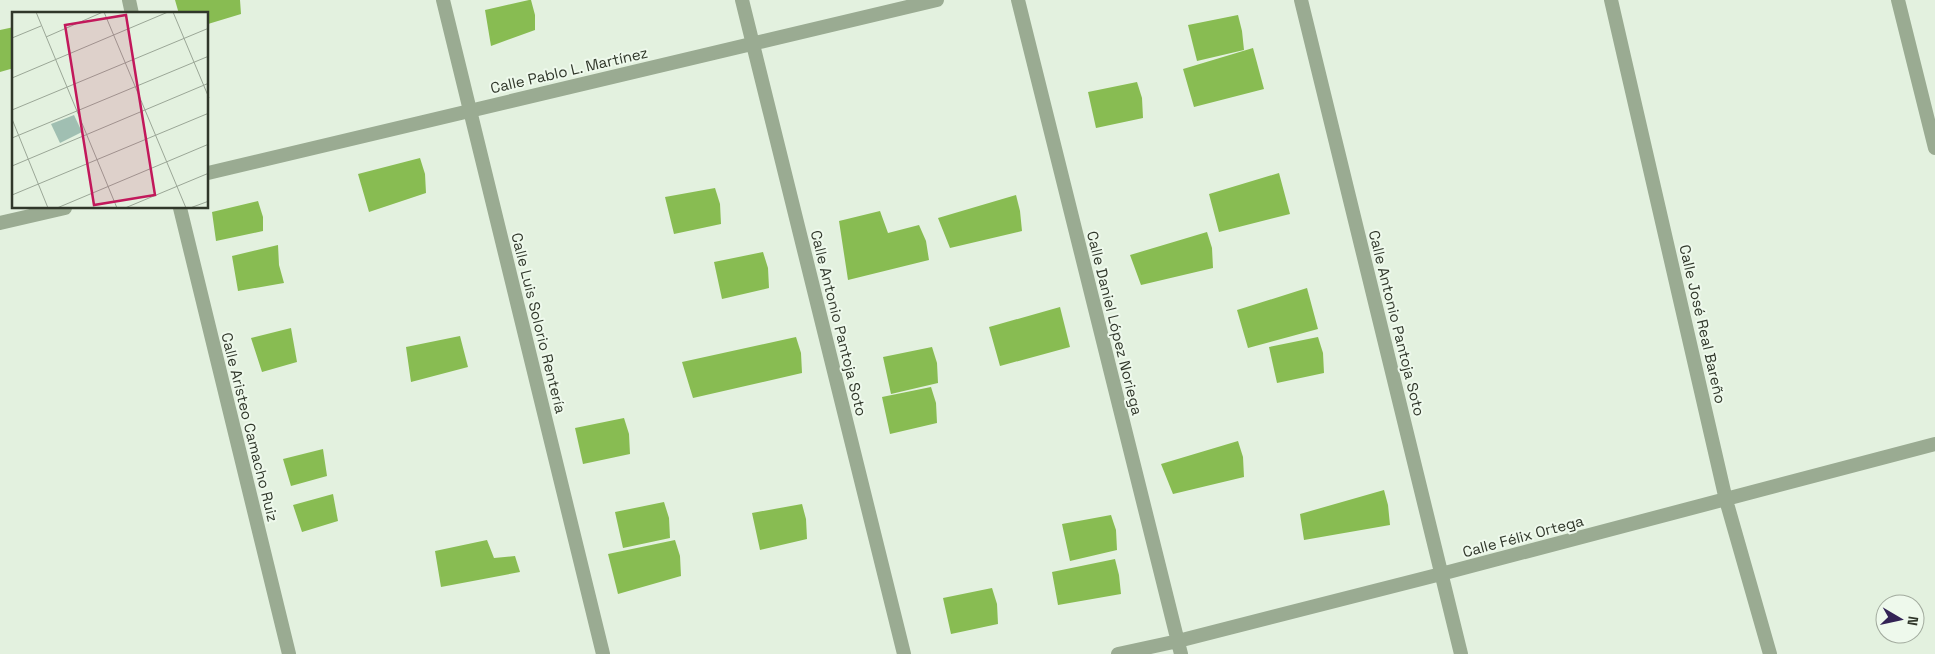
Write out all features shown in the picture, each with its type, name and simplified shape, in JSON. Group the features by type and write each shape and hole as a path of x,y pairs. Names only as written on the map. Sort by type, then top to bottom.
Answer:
{"street":[{"name":"Calle Luis Solorio Rentería","path":"443,0 603,654"},
{"name":"Calle Antonio Pantoja Soto","path":"742,0 904,654"},
{"name":"Calle Pablo L. Martínez","path":"209,173 937,0"},
{"name":"Calle Daniel López Noriega","path":"1018,0 1179,647"},
{"name":"Calle Antonio Pantoja Soto","path":"1301,0 1461,654"},
{"name":"Calle José Real Bareño","path":"1611,0 1726,500 1770,654"},
{"path":"1898,0 1935,148"},
{"path":"0,223 61,209"},
{"name":"Calle Aristeo Camacho Ruiz","path":"180,209 289,654"},
{"name":"Calle Félix Ortega","path":"1118,654 1179,647 1441,574 1935,444"}],"building":[{"path":"175,0 240,0 241,14 209,24 209,12 178,12"},
{"path":"531,0 535,15 535,30 491,46 485,10"},
{"path":"1238,15 1244,50 1197,61 1188,25"},
{"path":"12,27 12,69 0,72 0,30"},
{"path":"1253,48 1264,89 1194,107 1183,69"},
{"path":"1137,82 1142,98 1143,118 1096,128 1088,92"},
{"path":"420,158 425,174 426,193 369,212 358,174"},
{"path":"1279,173 1290,214 1219,232 1209,194"},
{"path":"715,188 720,204 721,224 674,234 665,197"},
{"path":"1016,195 1022,231 950,248 938,218"},
{"path":"258,201 263,217 263,231 216,241 212,212"},
{"path":"880,211 888,233 919,225 926,241 929,260 848,280 839,221"},
{"path":"1207,232 1212,248 1213,268 1141,285 1130,255"},
{"path":"278,245 279,265 284,283 238,291 232,256"},
{"path":"763,252 768,268 769,288 722,299 714,262"},
{"path":"1307,288 1318,329 1248,348 1237,310"},
{"path":"1060,307 1070,347 1000,366 989,327"},
{"path":"291,328 297,362 262,372 251,338"},
{"path":"460,336 468,367 411,382 406,347"},
{"path":"796,337 801,353 802,373 693,398 682,362"},
{"path":"1318,337 1323,353 1324,373 1277,383 1269,347"},
{"path":"932,347 937,363 938,383 891,394 883,357"},
{"path":"931,387 936,403 937,423 890,434 882,397"},
{"path":"624,418 629,434 630,454 583,464 575,428"},
{"path":"1238,441 1243,457 1244,477 1173,494 1161,464"},
{"path":"323,449 327,476 291,486 283,459"},
{"path":"1384,490 1390,525 1304,540 1300,514"},
{"path":"333,494 338,521 302,532 293,505"},
{"path":"664,502 669,518 670,538 623,548 615,512"},
{"path":"802,504 806,519 807,539 760,550 752,513"},
{"path":"1111,515 1116,530 1117,550 1070,561 1062,524"},
{"path":"487,540 494,558 515,556 520,572 441,587 435,551"},
{"path":"675,540 680,556 681,576 618,594 608,554"},
{"path":"1115,559 1121,594 1058,605 1052,572"},
{"path":"992,588 997,604 998,624 951,634 943,598"}]}
